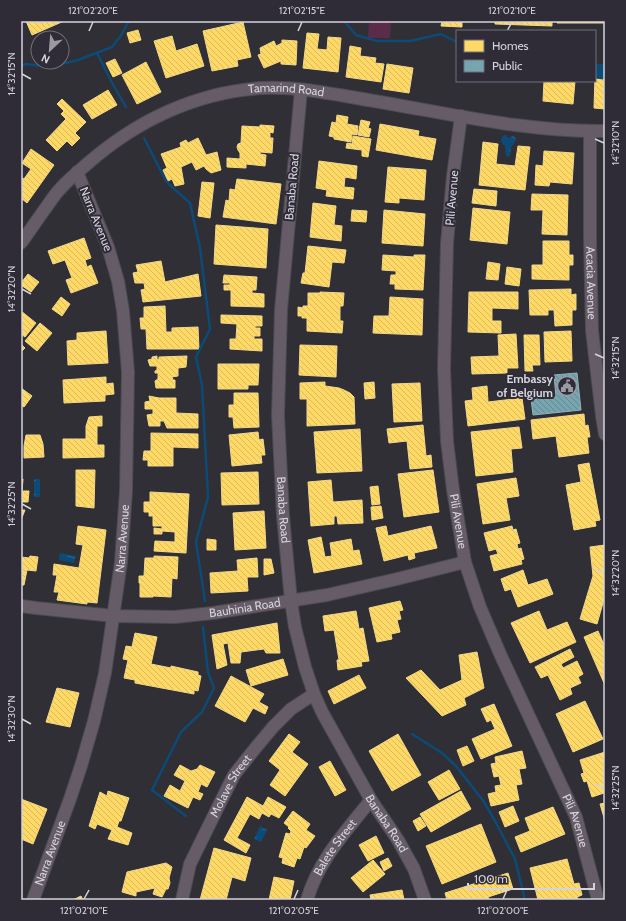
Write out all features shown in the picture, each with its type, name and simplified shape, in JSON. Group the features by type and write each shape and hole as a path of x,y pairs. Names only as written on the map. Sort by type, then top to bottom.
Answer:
{"street":[{"name":"Tamarind Road","path":"21,243 60,189 98,154 141,125 164,113 187,103 225,93 264,88 301,90 531,127 605,131"},
{"name":"Banaba Road","path":"301,90 281,310 278,415 283,516 291,601 295,627 305,667 322,712 371,800 398,840 414,869 425,900"},
{"name":"Pili Avenue","path":"462,116 453,176 448,243 444,369 447,440 453,490 465,562 480,607 501,656 576,817 598,900"},
{"name":"Acacia Avenue","path":"590,131 592,331 605,434"},
{"name":"Narra Avenue","path":"33,900 70,799 94,721 105,673 121,562 126,491 128,372 123,311 118,281 108,247 77,172"},
{"name":"Bauhinia Road","path":"21,606 114,616 175,617 213,613 291,601 398,579 465,562"},
{"name":"Molave Street","path":"182,900 190,864 234,775 273,727 291,710 314,694"},
{"name":"Balete Street","path":"307,900 321,867 334,845 371,800"}],"shaded area":[{"path":"369,21 391,21 390,38 368,38"}],"water":[{"path":"504,135 508,138 513,136 516,138 509,157 506,156 505,146 501,141"},
{"path":"34,479 40,479 40,497 34,497"},
{"path":"60,553 76,556 74,563 59,560"},
{"path":"260,826 267,830 261,842 254,839"}],"building: Homes":[{"path":"26,21 64,21 43,30 30,30"},
{"path":"442,21 462,21 462,27 441,26"},
{"path":"495,21 552,21 552,26 495,24"},
{"path":"557,21 605,21 605,23 557,23"},
{"path":"243,22 251,57 237,60 238,66 212,71 203,31"},
{"path":"138,30 141,40 130,43 127,33"},
{"path":"307,33 319,34 317,49 327,50 328,37 341,38 338,72 303,68"},
{"path":"172,36 176,51 197,44 204,66 166,78 154,41"},
{"path":"282,40 297,41 296,65 281,64 281,61 264,68 258,55 261,54 260,48 274,41 276,46 282,43"},
{"path":"350,46 361,48 360,56 376,58 375,63 384,64 381,82 346,77"},
{"path":"115,59 122,73 113,77 106,63"},
{"path":"146,62 161,92 137,104 122,75"},
{"path":"387,64 413,68 409,93 383,89"},
{"path":"596,76 605,76 605,109 594,108"},
{"path":"544,82 575,82 573,104 543,101"},
{"path":"108,90 117,105 92,119 83,105"},
{"path":"62,99 86,122 75,133 80,138 72,146 67,141 57,151 46,140 66,119 61,114 64,111 57,104"},
{"path":"337,115 348,117 347,124 358,126 357,135 352,134 351,142 334,139 334,137 329,136 332,122 336,123"},
{"path":"361,120 370,122 368,128 371,129 369,137 358,135"},
{"path":"380,124 419,131 418,136 436,139 432,160 376,150"},
{"path":"260,125 274,126 273,133 270,132 270,138 273,138 272,153 260,152 260,154 266,155 265,166 246,164 246,168 227,167 227,158 240,159 240,153 237,147 238,144 241,143 242,126 260,127"},
{"path":"353,136 371,139 368,157 362,156 362,150 346,148 347,143 352,144"},
{"path":"198,138 206,155 217,152 221,170 211,173 204,166 196,170 192,162 181,167 184,184 175,186 172,179 168,181 163,170 167,168 161,154 181,147 180,143 186,140 188,143"},
{"path":"483,142 498,144 496,164 515,166 518,146 530,147 525,190 479,185"},
{"path":"31,149 54,165 27,203 21,198 21,177 24,179 31,169 22,163"},
{"path":"544,151 574,153 572,184 550,182 549,186 535,185 536,165 543,166"},
{"path":"319,161 357,166 356,179 345,177 344,187 354,188 353,199 326,196 327,190 316,188"},
{"path":"388,167 426,170 424,200 399,198 399,203 385,202"},
{"path":"237,179 281,184 276,224 223,217 226,200 229,201 230,189 235,190"},
{"path":"202,182 214,183 210,218 198,216"},
{"path":"474,189 497,191 496,206 472,203"},
{"path":"532,194 568,195 567,235 542,234 543,210 531,210"},
{"path":"313,203 336,206 334,225 342,226 341,241 310,237"},
{"path":"473,208 510,212 507,244 470,240"},
{"path":"352,210 367,211 366,222 351,221"},
{"path":"384,210 425,214 423,246 382,243"},
{"path":"216,225 268,229 266,268 214,264"},
{"path":"84,238 91,258 85,260 87,267 91,265 98,283 71,293 66,280 72,278 65,260 53,264 48,251"},
{"path":"543,241 569,241 569,255 573,255 573,265 569,265 569,280 532,279 532,265 543,265"},
{"path":"308,246 346,250 344,263 332,262 329,287 301,283 303,273 305,273"},
{"path":"383,255 414,257 414,255 425,255 423,290 395,289 395,284 390,284 391,275 396,275 396,271 382,270"},
{"path":"161,261 165,282 198,274 201,296 143,302 141,290 145,289 144,283 135,283 133,273 138,272 136,265"},
{"path":"488,262 500,264 498,280 486,279"},
{"path":"507,267 521,269 519,286 505,284"},
{"path":"28,274 39,282 31,292 21,285"},
{"path":"224,275 257,277 256,290 252,290 252,293 264,294 264,307 231,306 231,290 224,290 224,285 230,285 230,283 223,283"},
{"path":"571,289 571,295 576,294 576,310 572,310 572,325 555,326 554,310 548,310 548,315 530,315 529,290"},
{"path":"469,292 518,292 518,309 492,308 492,321 501,321 501,333 468,332"},
{"path":"308,293 344,293 343,306 340,306 340,321 343,321 342,333 307,331 307,318 298,316 298,307 303,308 303,306 308,306"},
{"path":"61,297 70,304 62,316 52,309"},
{"path":"390,297 423,299 422,335 373,333 374,316 389,316"},
{"path":"165,306 166,332 172,332 172,328 198,327 199,349 147,349 146,329 141,329 140,318 144,318 144,307"},
{"path":"21,311 36,323 25,337 21,334"},
{"path":"221,315 262,316 262,326 255,326 255,328 260,328 260,336 254,336 254,339 262,339 262,351 230,349 230,339 236,339 237,324 221,323"},
{"path":"40,323 52,333 37,351 25,341"},
{"path":"106,331 108,363 68,365 67,341 77,340 77,333"},
{"path":"571,331 572,361 545,362 544,332"},
{"path":"516,334 518,368 507,368 507,373 472,374 471,357 499,356 498,335"},
{"path":"524,335 539,335 540,365 532,365 533,371 525,371"},
{"path":"21,344 25,348 21,352"},
{"path":"300,345 337,346 336,377 299,375"},
{"path":"157,356 157,359 159,360 159,357 187,356 186,367 178,368 178,376 172,377 173,380 175,380 175,388 156,388 155,381 158,379 158,373 155,373 155,371 157,370 157,366 150,366 148,360"},
{"path":"218,364 259,364 258,385 248,385 248,389 218,389"},
{"path":"106,377 106,384 113,383 114,394 105,395 105,401 64,403 63,380"},
{"path":"325,382 325,386 339,388 350,393 354,397 355,424 307,426 307,399 300,399 300,383"},
{"path":"374,382 375,398 365,399 364,383"},
{"path":"420,383 422,421 394,422 392,384"},
{"path":"487,386 488,402 522,398 525,419 468,426 465,401 473,400 472,388"},
{"path":"21,388 32,396 24,407 21,405"},
{"path":"234,393 258,393 259,427 234,428 233,417 229,417 229,405 234,405"},
{"path":"149,396 159,398 176,398 176,413 198,414 198,428 167,428 164,421 160,421 160,426 149,426 147,415 153,414 153,409 145,409 145,402 150,401"},
{"path":"584,414 585,426 588,425 590,437 587,437 589,453 559,457 556,436 533,439 531,420"},
{"path":"102,416 102,426 97,426 97,445 104,445 104,457 63,458 63,439 86,439 86,426 89,417"},
{"path":"423,425 426,456 431,455 432,467 410,469 407,441 389,443 387,429"},
{"path":"519,427 522,448 511,449 513,472 476,476 471,432"},
{"path":"360,429 362,471 317,473 314,432"},
{"path":"258,432 259,440 263,439 265,455 261,455 262,463 232,466 229,435"},
{"path":"151,433 198,434 198,448 173,447 173,466 148,466 148,460 143,460 144,451 151,451"},
{"path":"26,435 40,435 43,444 44,457 24,458"},
{"path":"589,463 600,520 595,521 596,526 574,530 566,485 581,482 578,465"},
{"path":"76,470 95,470 94,508 76,506"},
{"path":"433,470 439,512 404,517 398,474"},
{"path":"258,472 259,504 222,505 221,473"},
{"path":"516,478 519,496 506,498 510,520 483,524 477,484"},
{"path":"21,479 23,479 22,491 29,491 28,502 21,502"},
{"path":"331,480 333,502 362,500 363,523 338,524 337,516 334,516 334,524 311,526 308,482"},
{"path":"378,486 380,504 372,505 370,487"},
{"path":"150,492 189,494 186,553 154,551 155,541 175,542 175,532 162,531 162,534 154,534 154,528 162,529 162,526 153,526 153,516 149,516 149,512 144,512 144,502 150,502"},
{"path":"381,506 383,518 372,520 371,507"},
{"path":"21,510 25,510 21,520"},
{"path":"264,511 266,548 235,550 233,513"},
{"path":"78,526 106,530 97,603 87,602 87,604 57,600 59,592 54,592 57,575 53,575 54,564 79,568 83,545 76,544"},
{"path":"386,526 388,536 431,526 437,548 414,553 415,558 409,560 408,555 384,561 376,528"},
{"path":"512,526 513,530 516,529 520,543 517,544 518,549 521,548 524,559 521,560 522,564 494,571 490,556 498,554 496,549 489,551 484,533"},
{"path":"321,537 325,557 332,556 330,543 351,539 353,551 359,550 362,564 314,573 308,540"},
{"path":"207,539 216,540 216,550 207,550"},
{"path":"605,545 605,596 597,624 580,619 593,576 590,547"},
{"path":"30,556 38,557 36,571 27,570 24,585 21,585 21,557 29,558"},
{"path":"154,556 178,557 177,579 172,578 171,597 140,597 139,576 144,576 145,558 154,558"},
{"path":"257,558 258,577 247,577 248,591 211,593 210,573 238,571 237,560"},
{"path":"264,559 271,559 274,573 264,575"},
{"path":"523,570 528,585 547,579 553,594 518,607 511,589 505,591 501,579"},
{"path":"400,601 403,610 399,611 401,619 397,620 400,632 391,634 392,639 377,642 369,608"},
{"path":"356,611 359,629 363,628 369,661 361,662 362,666 338,670 337,660 339,660 334,630 325,631 323,616"},
{"path":"539,611 547,630 567,622 576,642 530,663 511,623"},
{"path":"277,623 280,653 266,653 264,649 241,652 240,663 231,663 228,643 223,644 227,665 217,669 212,635"},
{"path":"598,631 605,647 605,683 584,637"},
{"path":"135,633 157,637 151,664 171,668 171,666 198,672 198,675 201,676 198,691 194,690 194,694 135,683 135,680 124,678 128,660 123,659 126,646 132,647"},
{"path":"570,649 574,657 561,664 563,668 577,661 583,674 578,677 581,683 570,688 572,694 560,700 548,675 541,678 535,667"},
{"path":"477,652 484,688 464,698 466,705 442,716 406,678 421,670 440,690 462,680 459,655"},
{"path":"283,659 288,675 251,686 246,670"},
{"path":"359,675 366,688 334,704 328,691"},
{"path":"231,676 264,694 259,702 268,707 265,714 253,708 245,722 215,706"},
{"path":"57,688 79,693 70,727 46,722"},
{"path":"585,701 603,739 573,752 556,714"},
{"path":"494,704 512,746 481,759 472,739 495,729 491,720 487,722 481,709"},
{"path":"289,734 300,742 292,752 308,764 285,796 270,785 280,770 269,761"},
{"path":"398,734 421,775 392,791 369,751"},
{"path":"467,746 474,761 463,766 457,750"},
{"path":"522,751 526,768 519,769 522,784 516,785 519,800 491,806 488,794 496,792 495,786 501,785 499,776 494,777 491,764 496,763 495,757"},
{"path":"605,752 605,796 604,793 592,797 587,781 584,782 581,774 584,773 580,760"},
{"path":"330,761 346,790 335,796 319,767"},
{"path":"180,765 191,771 197,769 200,765 215,772 207,787 201,784 198,792 203,794 200,800 193,797 188,808 164,796 170,785 180,791 185,781 174,775"},
{"path":"449,770 460,789 439,800 428,782"},
{"path":"108,791 129,798 121,821 119,821 117,827 132,833 128,845 108,839 112,830 97,824 95,829 89,826 100,792 107,796"},
{"path":"461,791 471,809 431,832 420,814"},
{"path":"247,797 263,806 268,797 286,807 279,818 271,814 269,817 262,813 259,819 250,814 237,838 250,845 246,853 224,840"},
{"path":"21,799 47,809 33,844 21,839"},
{"path":"605,803 605,821 600,804"},
{"path":"513,806 519,821 505,827 499,812"},
{"path":"553,807 565,834 521,852 515,837 530,831 525,818"},
{"path":"293,811 310,824 306,830 315,836 306,848 304,847 300,859 297,858 294,867 282,863 283,858 279,857 286,833 290,834 291,831 284,823"},
{"path":"420,817 426,826 418,831 413,821"},
{"path":"481,824 496,862 442,884 426,846"},
{"path":"376,836 384,853 368,861 359,845"},
{"path":"214,848 251,858 245,881 232,877 226,900 200,900"},
{"path":"388,858 392,866 384,871 380,862"},
{"path":"567,859 574,884 579,883 582,895 577,897 578,900 538,900 530,868"},
{"path":"373,860 385,874 363,892 351,878"},
{"path":"166,863 172,867 168,889 166,889 162,897 153,894 155,888 136,892 136,896 122,892 127,872"},
{"path":"508,873 513,889 488,897 489,900 447,900 445,893"},
{"path":"274,877 294,881 290,900 269,900"},
{"path":"402,890 404,900 371,900 370,895"},
{"path":"81,896 83,900 73,900"}],"building: Public":[{"name":"Embassy of Belgium","path":"577,373 581,410 533,415 531,399 556,397 554,375"}],"waterway":[{"path":"21,66 26,64 49,67 78,60 112,47 120,37 129,21"},
{"path":"344,21 356,35 377,41 410,41 441,34 456,42"},
{"path":"97,53 126,107"},
{"path":"596,71 605,72"},
{"path":"144,138 166,181 190,203 200,248 210,329 196,357 202,385 208,497 196,542 205,601"},
{"path":"186,816 152,790 181,732 202,712 214,688 208,672 203,627"},
{"path":"412,734 442,753 456,766 484,802 515,859 525,900"}],"place":[{"name":"Embassy of Belgium","path":"567,386"}]}
